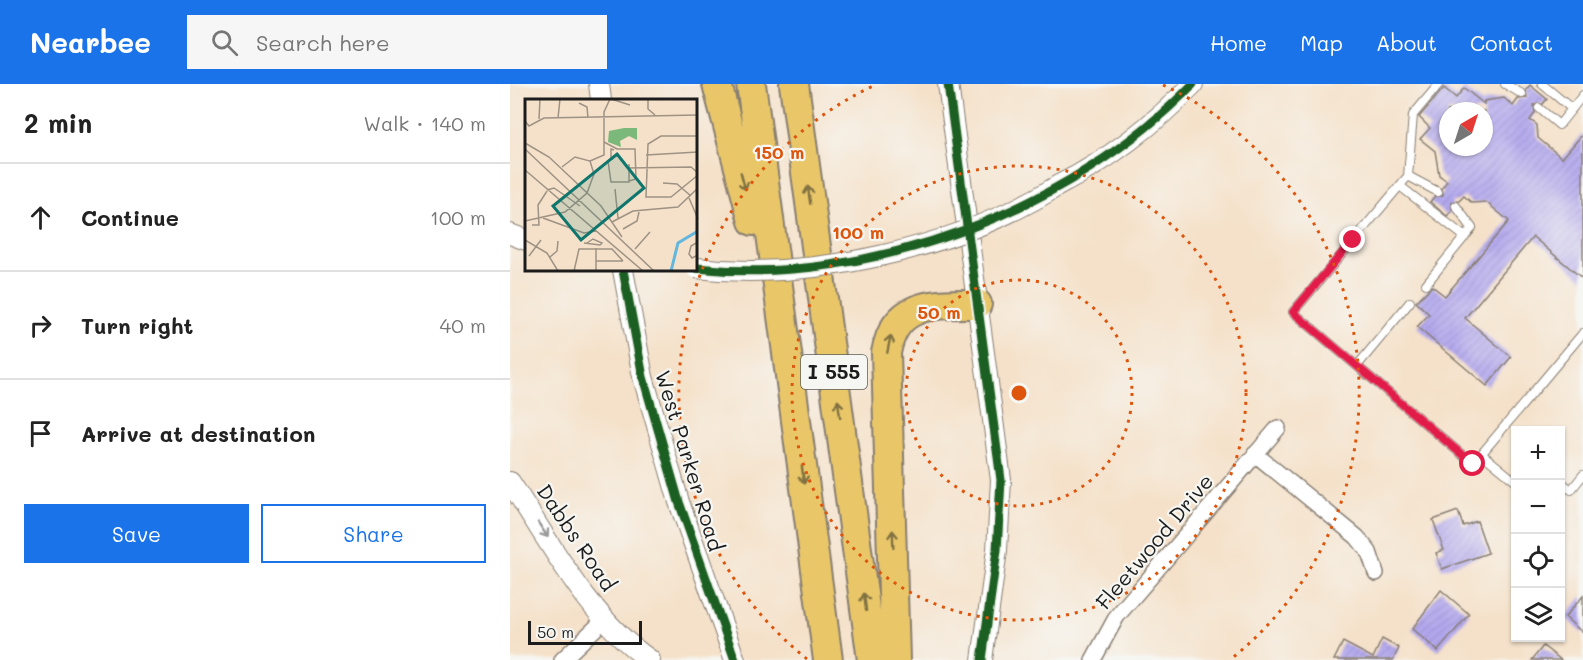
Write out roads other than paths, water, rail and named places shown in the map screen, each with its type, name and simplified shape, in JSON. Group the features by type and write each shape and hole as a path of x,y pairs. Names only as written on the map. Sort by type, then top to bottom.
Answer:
{"highway":[{"path":"717,84 784,336"},
{"name":"I 555","path":"750,84 828,660"},
{"name":"I 555","path":"794,84 872,660"},
{"path":"895,660 886,353 889,338 897,322 922,307 977,304"}],"street":[{"path":"599,84 601,99"},
{"path":"948,84 1001,480 997,550 982,660"},
{"path":"698,268 738,271 782,269 867,258 950,235 1015,209 1110,154 1152,122 1193,84"},
{"path":"510,234 525,240"},
{"name":"West Parker Road","path":"623,272 627,306 649,399 679,502 735,660"},
{"name":"Fleetwood Drive","path":"1093,660 1117,616 1278,428"},
{"path":"1255,454 1357,537 1373,561 1376,573"},
{"name":"Dabbs Road","path":"510,482 604,620 619,636 650,660"},
{"name":"Dabbs Road","path":"562,660 604,620"}],"lane":[{"path":"1439,84 1413,115 1408,176 1293,312 1473,464 1583,333"},
{"path":"1505,84 1522,94"},
{"path":"1542,84 1572,109"},
{"path":"1539,108 1558,125 1583,95"},
{"path":"1408,176 1438,192"},
{"path":"1401,186 1465,237"},
{"path":"1426,284 1472,228 1456,206"},
{"path":"1358,366 1410,302"},
{"path":"1482,454 1511,477"},
{"path":"1565,485 1571,490 1583,475"}]}
